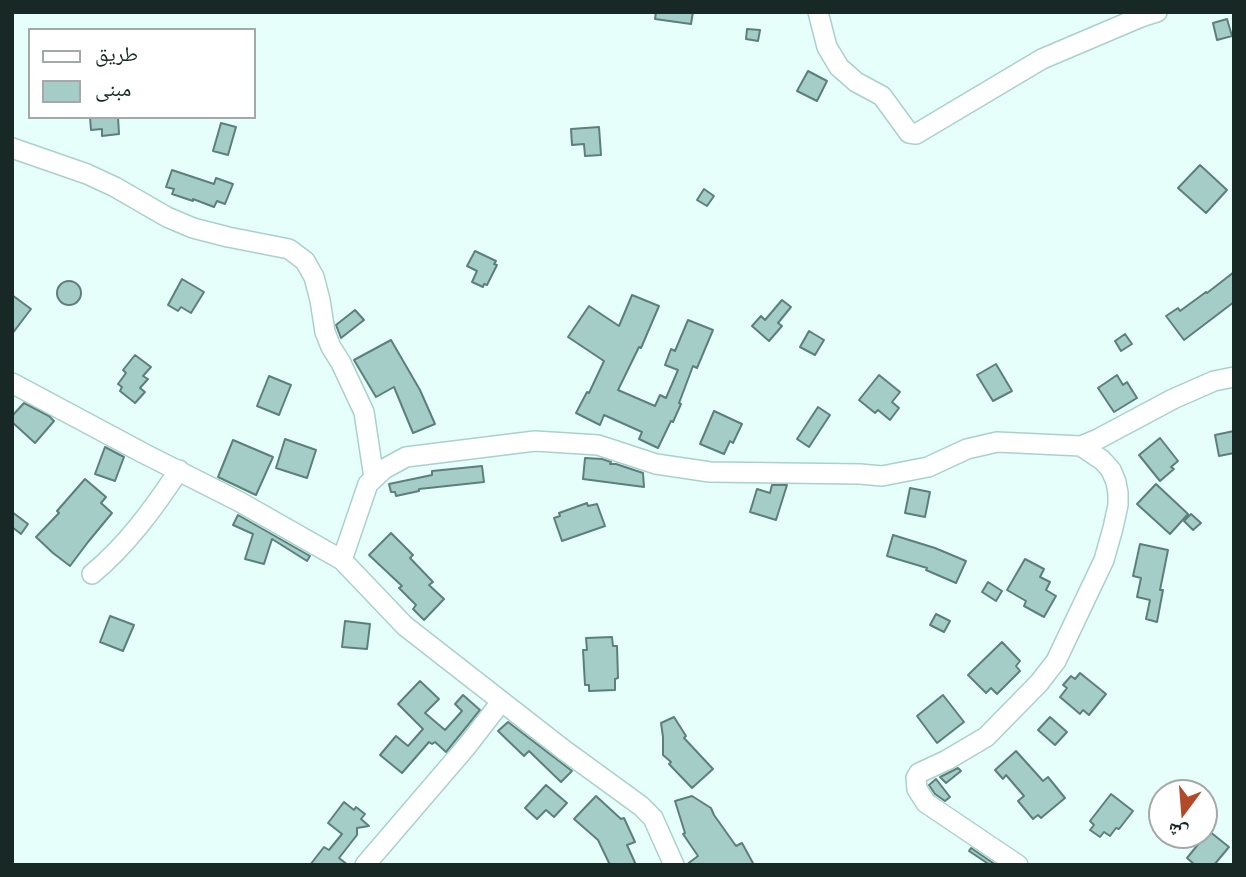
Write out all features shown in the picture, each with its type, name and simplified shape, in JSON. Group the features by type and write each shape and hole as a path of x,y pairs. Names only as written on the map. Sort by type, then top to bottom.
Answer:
{"street":[{"path":"818,12 827,47 839,67 856,82 882,96 909,134 916,134 1042,60 1157,12"},
{"path":"12,148 88,174 167,217 193,228 289,248 305,261 314,277 325,332 364,412 374,478"},
{"path":"342,560 368,484 384,469 406,457 535,441 598,445 656,464 710,472 882,476 928,467 967,449 997,442 1081,446 1172,399 1214,381 1234,377"},
{"path":"12,383 240,502 342,560 405,626 501,702 641,806 653,818 674,865"},
{"path":"1018,865 926,803 917,789 916,778 919,773 986,737 1039,683 1056,660 1104,560 1118,505 1116,482 1111,470 1102,460 1081,446"},
{"path":"92,575 108,561 156,505 179,470"},
{"path":"365,865 501,702"}],"building":[{"path":"656,12 693,12 691,24 655,19"},
{"path":"1227,19 1232,36 1217,40 1213,23"},
{"path":"747,29 760,30 758,41 746,39"},
{"path":"808,71 827,81 817,101 797,91"},
{"path":"90,119 118,119 119,134 102,136 102,129 91,130"},
{"path":"221,123 236,127 228,155 213,151"},
{"path":"599,127 601,155 585,156 584,144 572,145 571,129"},
{"path":"1200,165 1227,190 1206,213 1178,188"},
{"path":"172,170 214,184 216,178 233,184 225,204 217,201 214,207 172,194 174,189 166,187"},
{"path":"704,189 714,196 707,206 697,200"},
{"path":"475,251 496,261 494,264 497,265 487,285 484,284 483,287 472,282 477,271 467,266"},
{"path":"1234,272 1234,302 1184,340 1166,316 1178,308 1180,311"},
{"path":"182,279 204,292 191,313 181,307 178,311 168,305"},
{"path":"69,281 80,288 81,293 74,304 69,305 58,298 57,293 64,282"},
{"path":"12,295 31,309 12,334"},
{"path":"632,295 659,306 641,348 639,347 618,390 655,406 660,395 666,398 678,370 665,365 671,349 675,351 688,320 713,330 697,368 693,366 679,403 681,404 658,448 639,439 642,432 604,415 600,425 576,413 604,361 568,337 589,306 619,326"},
{"path":"782,300 791,307 778,323 782,326 769,341 752,326 761,316 765,320"},
{"path":"355,310 364,320 341,338 336,325"},
{"path":"809,331 824,340 815,355 800,347"},
{"path":"1125,334 1132,344 1121,351 1115,341"},
{"path":"391,340 420,390 435,424 413,433 394,387 376,397 354,360"},
{"path":"135,355 151,367 143,376 148,379 140,388 145,392 135,403 120,391 122,387 118,384 126,373 123,370"},
{"path":"996,364 1012,391 993,401 977,375"},
{"path":"879,375 900,392 892,402 899,408 890,420 878,410 875,413 859,400"},
{"path":"1117,375 1123,385 1127,382 1137,398 1114,412 1098,388"},
{"path":"269,376 291,385 279,415 257,406"},
{"path":"24,403 54,421 35,443 12,422 12,416"},
{"path":"818,407 830,415 809,447 797,439"},
{"path":"714,411 742,424 724,454 700,444"},
{"path":"1234,431 1234,453 1219,456 1215,435"},
{"path":"1160,438 1178,461 1171,467 1174,469 1160,481 1139,455"},
{"path":"285,439 316,450 307,478 276,468"},
{"path":"233,440 273,457 256,495 218,477"},
{"path":"105,447 124,457 115,481 95,474"},
{"path":"585,458 602,459 611,462 610,464 643,473 644,487 583,479"},
{"path":"482,466 484,482 419,489 396,496 395,492 391,492 389,484 432,475 432,471"},
{"path":"85,479 106,497 101,503 112,513 70,566 36,537"},
{"path":"1156,484 1188,514 1170,534 1137,504"},
{"path":"772,485 787,485 776,520 750,512 757,489 770,493"},
{"path":"910,488 930,492 925,517 905,513"},
{"path":"587,503 588,506 597,504 605,526 562,541 554,518 560,516 559,513"},
{"path":"12,512 28,524 21,534 12,527"},
{"path":"1191,514 1201,523 1193,530 1184,521"},
{"path":"238,515 310,556 307,561 272,539 264,564 245,559 253,534 233,525"},
{"path":"391,533 413,555 410,558 433,582 429,585 444,599 424,620 413,609 416,605 399,588 402,586 369,555"},
{"path":"893,535 966,561 956,583 926,570 927,568 887,556"},
{"path":"1140,544 1168,550 1157,622 1146,619 1150,600 1137,597 1141,578 1133,576"},
{"path":"1025,559 1044,569 1040,577 1050,582 1046,590 1056,596 1044,617 1024,606 1026,601 1007,590"},
{"path":"988,582 1002,591 996,601 982,592"},
{"path":"936,614 950,621 944,632 930,625"},
{"path":"110,616 134,625 123,651 100,642"},
{"path":"345,621 370,624 367,649 342,647"},
{"path":"612,637 613,646 617,646 618,678 615,679 615,690 589,691 589,685 585,685 583,650 587,650 586,638"},
{"path":"1002,642 1020,661 1016,666 1020,671 997,694 991,688 986,693 968,675"},
{"path":"1080,673 1106,694 1089,715 1083,710 1080,714 1060,697 1067,688 1063,685 1071,676 1075,679"},
{"path":"420,681 439,699 425,713 445,730 462,711 455,704 463,695 480,710 446,752 435,742 429,742 402,773 380,755 396,736 408,746 423,729 398,704"},
{"path":"943,695 964,722 937,743 917,716"},
{"path":"674,717 686,736 684,738 713,769 692,788 663,755 661,723"},
{"path":"1050,717 1067,732 1055,745 1038,730"},
{"path":"508,722 572,771 561,782 529,751 524,756 498,731"},
{"path":"1016,751 1043,781 1048,777 1065,798 1041,818 1038,815 1033,819 1018,801 1024,796 1006,775 1003,779 995,770"},
{"path":"958,768 961,771 946,783 940,777"},
{"path":"936,779 950,797 945,801 935,794 929,785"},
{"path":"546,785 567,803 554,817 546,810 537,819 525,808"},
{"path":"1111,794 1133,811 1119,829 1116,828 1110,836 1104,832 1100,837 1090,830 1094,825 1090,821"},
{"path":"596,796 621,819 624,818 635,842 627,845 636,865 610,865 598,840 574,819"},
{"path":"692,796 711,808 736,846 742,843 754,865 686,865 698,856 683,834 685,833 675,801"},
{"path":"344,802 365,814 361,819 369,826 357,828 357,835 339,858 348,865 310,865 324,847 329,850 342,834 328,823"},
{"path":"1218,838 1229,847 1214,865 1195,865 1187,858 1194,849 1218,849"},
{"path":"971,848 996,865 990,865 969,851"}]}
